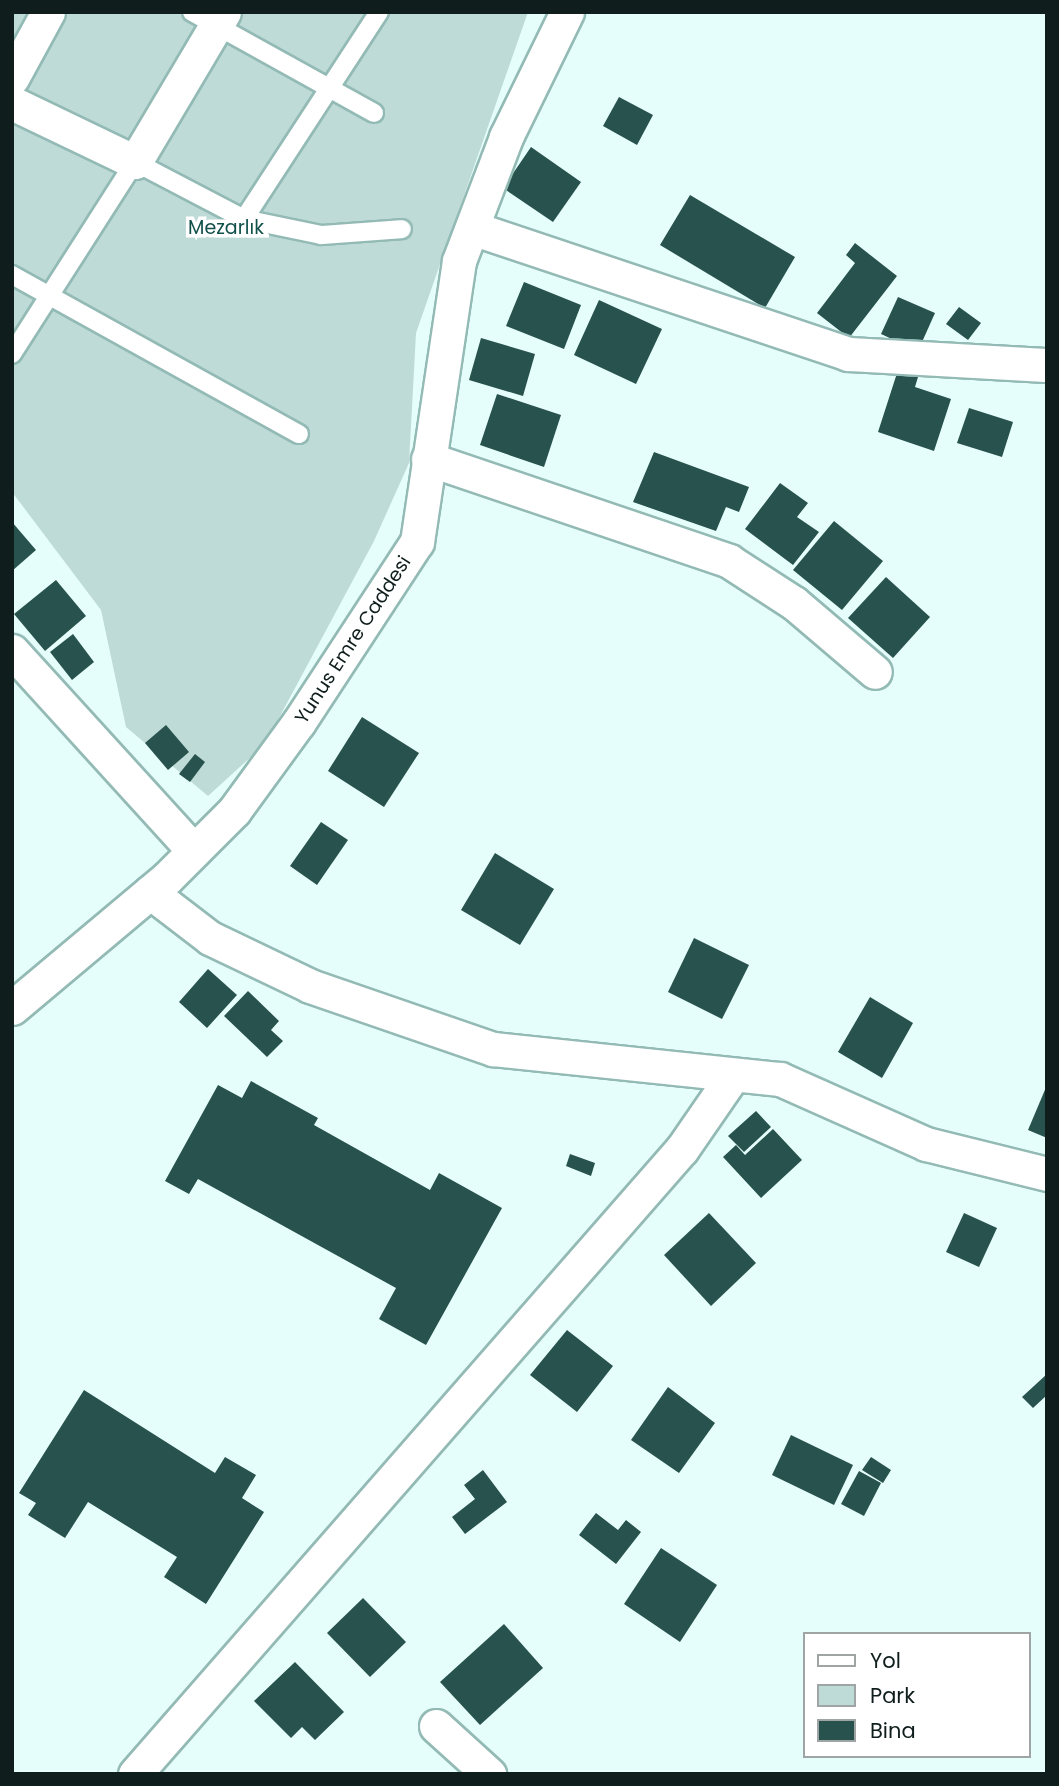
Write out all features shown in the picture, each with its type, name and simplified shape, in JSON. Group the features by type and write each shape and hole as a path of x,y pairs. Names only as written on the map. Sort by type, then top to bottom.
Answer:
{"street":[{"path":"12,78 48,12"},
{"name":"Yunus Emre Caddesi","path":"12,1008 150,892 234,811 299,722 417,542 458,261 506,137 567,12"},
{"path":"12,103 135,162 211,17"},
{"path":"472,228 848,354 1047,365"},
{"path":"428,459 729,561 794,603 875,672"},
{"path":"12,651 194,851"},
{"path":"150,892 210,938 310,986 493,1049 780,1079 926,1144 1047,1174"},
{"path":"135,1774 682,1149 733,1075"},
{"path":"436,1726 489,1774"}],"lane":[{"path":"244,219 379,12"},
{"path":"211,17 374,113"},
{"path":"12,355 135,162 244,219 321,236 402,229"},
{"path":"12,275 299,434"}],"green space":[{"name":"Mezarlık","path":"12,12 528,12 416,333 409,463 374,541 265,744 208,796 126,727 101,610 12,492"}],"building":[{"path":"619,97 653,115 637,145 603,126"},
{"path":"531,147 581,182 553,222 503,188"},
{"path":"690,195 795,257 765,308 660,245"},
{"path":"855,243 897,276 849,338 817,313 855,263 846,255"},
{"path":"524,282 581,305 564,349 506,326"},
{"path":"898,297 935,313 918,351 881,334"},
{"path":"599,300 662,329 636,384 574,355"},
{"path":"959,307 981,323 968,340 946,324"},
{"path":"481,338 535,354 523,396 469,380"},
{"path":"898,370 918,377 915,387 951,399 934,451 878,432"},
{"path":"497,394 561,415 544,467 480,445"},
{"path":"969,408 1013,422 1002,457 957,443"},
{"path":"654,452 749,487 739,512 726,507 716,531 633,502"},
{"path":"780,483 808,503 797,517 819,532 793,565 745,529"},
{"path":"834,521 883,561 842,610 793,570"},
{"path":"12,522 36,550 12,571"},
{"path":"886,577 930,617 893,658 848,618"},
{"path":"56,580 86,616 45,651 14,614"},
{"path":"73,634 94,662 72,680 50,652"},
{"path":"362,717 419,753 384,807 328,771"},
{"path":"166,725 189,752 168,770 145,743"},
{"path":"195,754 205,762 190,782 179,774"},
{"path":"321,822 348,840 317,885 290,866"},
{"path":"495,853 554,889 520,945 461,910"},
{"path":"694,938 749,965 722,1019 668,992"},
{"path":"208,969 237,995 207,1028 179,1002"},
{"path":"248,991 279,1021 271,1030 283,1041 267,1057 224,1016"},
{"path":"870,997 913,1023 882,1078 838,1052"},
{"path":"251,1081 318,1118 314,1125 430,1190 439,1173 502,1208 426,1345 379,1319 396,1288 198,1179 189,1194 165,1181 218,1085 242,1098"},
{"path":"1047,1085 1047,1138 1028,1130"},
{"path":"756,1111 771,1127 744,1152 728,1136"},
{"path":"773,1129 802,1160 761,1198 723,1157 736,1145 745,1155"},
{"path":"570,1154 595,1163 591,1176 566,1166"},
{"path":"709,1213 756,1263 711,1306 664,1255"},
{"path":"964,1213 997,1228 979,1267 946,1252"},
{"path":"567,1330 613,1366 577,1412 530,1375"},
{"path":"1047,1374 1047,1395 1033,1408 1022,1397"},
{"path":"668,1387 715,1423 679,1473 631,1440"},
{"path":"84,1390 215,1473 225,1457 256,1475 242,1498 264,1512 206,1604 164,1577 177,1557 88,1502 65,1538 28,1515 36,1503 19,1493"},
{"path":"791,1435 853,1465 834,1505 772,1475"},
{"path":"871,1457 891,1470 883,1483 862,1470"},
{"path":"483,1470 507,1502 465,1534 452,1517 475,1499 464,1485"},
{"path":"859,1471 881,1483 864,1516 841,1504"},
{"path":"596,1513 618,1530 626,1520 641,1532 616,1564 579,1535"},
{"path":"661,1548 717,1585 680,1642 624,1604"},
{"path":"363,1598 406,1642 370,1677 327,1633"},
{"path":"504,1624 543,1668 480,1725 440,1682"},
{"path":"295,1662 344,1712 315,1740 302,1727 291,1738 254,1701"}]}
